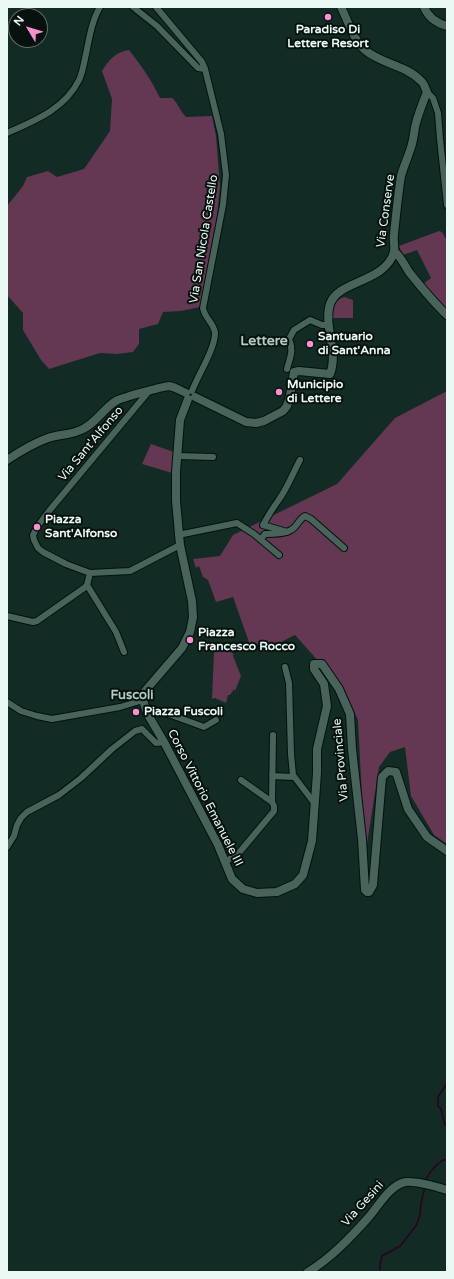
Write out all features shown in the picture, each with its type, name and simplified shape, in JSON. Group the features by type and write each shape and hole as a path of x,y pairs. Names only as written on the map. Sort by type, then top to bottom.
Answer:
{"street":[{"path":"7,134 41,118 55,109 71,94 79,80 94,20 100,7"},
{"path":"133,7 157,26 198,68 205,69"},
{"name":"Via San Nicola Castello","path":"156,7 198,58 205,69 221,134 226,175 223,204 203,308 204,314 213,326 215,332 213,345 190,395"},
{"path":"340,7 359,44 372,56 404,69 422,81 427,92 433,98 438,113 447,205"},
{"path":"424,7 432,19 447,26"},
{"name":"Via Conserve","path":"290,371 330,374 333,348 328,325 328,310 330,302 341,291 384,268 394,251 394,235 402,175 412,143 416,122 427,92"},
{"path":"394,251 404,262 420,286 447,315"},
{"path":"7,460 47,438 75,433 85,428 122,397 149,391 162,386 170,386 246,422 256,423 264,421 283,411 287,406 290,396 290,357 292,346 290,339 294,330 310,320 322,325 328,325"},
{"name":"Via Sant'Alfonso","path":"90,573 66,564 43,552 38,548 33,535 37,526 49,511 149,391"},
{"path":"144,704 145,691 182,648 190,632 193,617 192,600 178,535 176,494 180,420 190,395"},
{"path":"177,456 214,457"},
{"path":"287,532 263,525 268,515 278,502 300,460"},
{"path":"260,539 265,534 284,534 291,530 302,518 308,516 344,548"},
{"path":"178,535 237,523 244,526 279,555"},
{"path":"7,616 33,622 37,621 87,585 90,573 130,570 180,546"},
{"path":"87,585 116,632 124,652"},
{"name":"Via Provinciale","path":"243,889 257,893 277,892 295,884 303,875 312,841 318,773 317,750 327,706 324,684 314,669 314,664 322,664 339,690 350,714 352,749 362,839 364,890 369,892 373,886 382,777 388,771 396,772 408,810 427,837 447,850"},
{"path":"285,666 290,682 291,754 294,777 315,804"},
{"path":"7,702 21,711 52,719 144,704 204,727 216,720"},
{"name":"Corso Vittorio Emanuele III","path":"144,704 147,713 164,742 218,845 232,879 243,889"},
{"path":"7,847 14,836 21,818 28,812 59,795 135,731 142,729 156,743 164,742"},
{"path":"225,862 238,854 274,811 272,802 273,735"},
{"path":"272,776 294,777"},
{"path":"240,780 272,802"},
{"name":"Via Gesini","path":"308,1272 321,1264 354,1234 389,1192 402,1182 410,1181 446,1189"}],"shaded area":[{"path":"129,50 146,73 160,98 172,98 186,117 212,116 216,136 220,186 217,216 200,307 181,311 163,312 158,324 139,329 139,344 133,352 117,354 100,353 49,369 41,360 23,330 23,313 7,295 7,206 23,186 27,177 48,171 57,177 84,169 110,131 112,99 102,71 113,57"},
{"path":"439,231 442,232 447,241 447,309 423,284 431,278 417,250 403,255 399,246"},
{"path":"344,297 353,300 353,318 333,318 336,303"},
{"path":"447,391 447,844 434,835 411,796 405,747 390,752 379,767 367,844 363,817 358,720 344,690 295,635 263,651 260,644 250,645 233,597 216,602 208,580 203,577 199,566 196,568 193,559 220,556 233,535 337,484 395,418"},
{"path":"151,444 174,452 172,473 142,464"},
{"path":"214,651 228,651 234,654 233,656 241,676 235,691 234,689 230,695 228,695 226,703 215,698 212,699"}],"waterway":[{"path":"447,1083 438,1097 438,1106 441,1109 445,1125 447,1126"},
{"path":"426,1181 434,1168 440,1162 447,1159"},
{"path":"380,1272 382,1256 400,1246 416,1226 420,1215 425,1187"}],"place":[{"name":"Paradiso Di Lettere Resort","path":"328,17"},
{"name":"Santuario di Sant'Anna","path":"310,344"},
{"name":"Municipio di Lettere","path":"279,392"},
{"name":"Piazza Sant'Alfonso","path":"37,527"},
{"name":"Piazza Francesco Rocco","path":"190,640"},
{"name":"Piazza Fuscoli","path":"136,712"}],"district":[{"name":"Lettere","path":"264,341"},
{"name":"Fuscoli","path":"132,696"}]}
